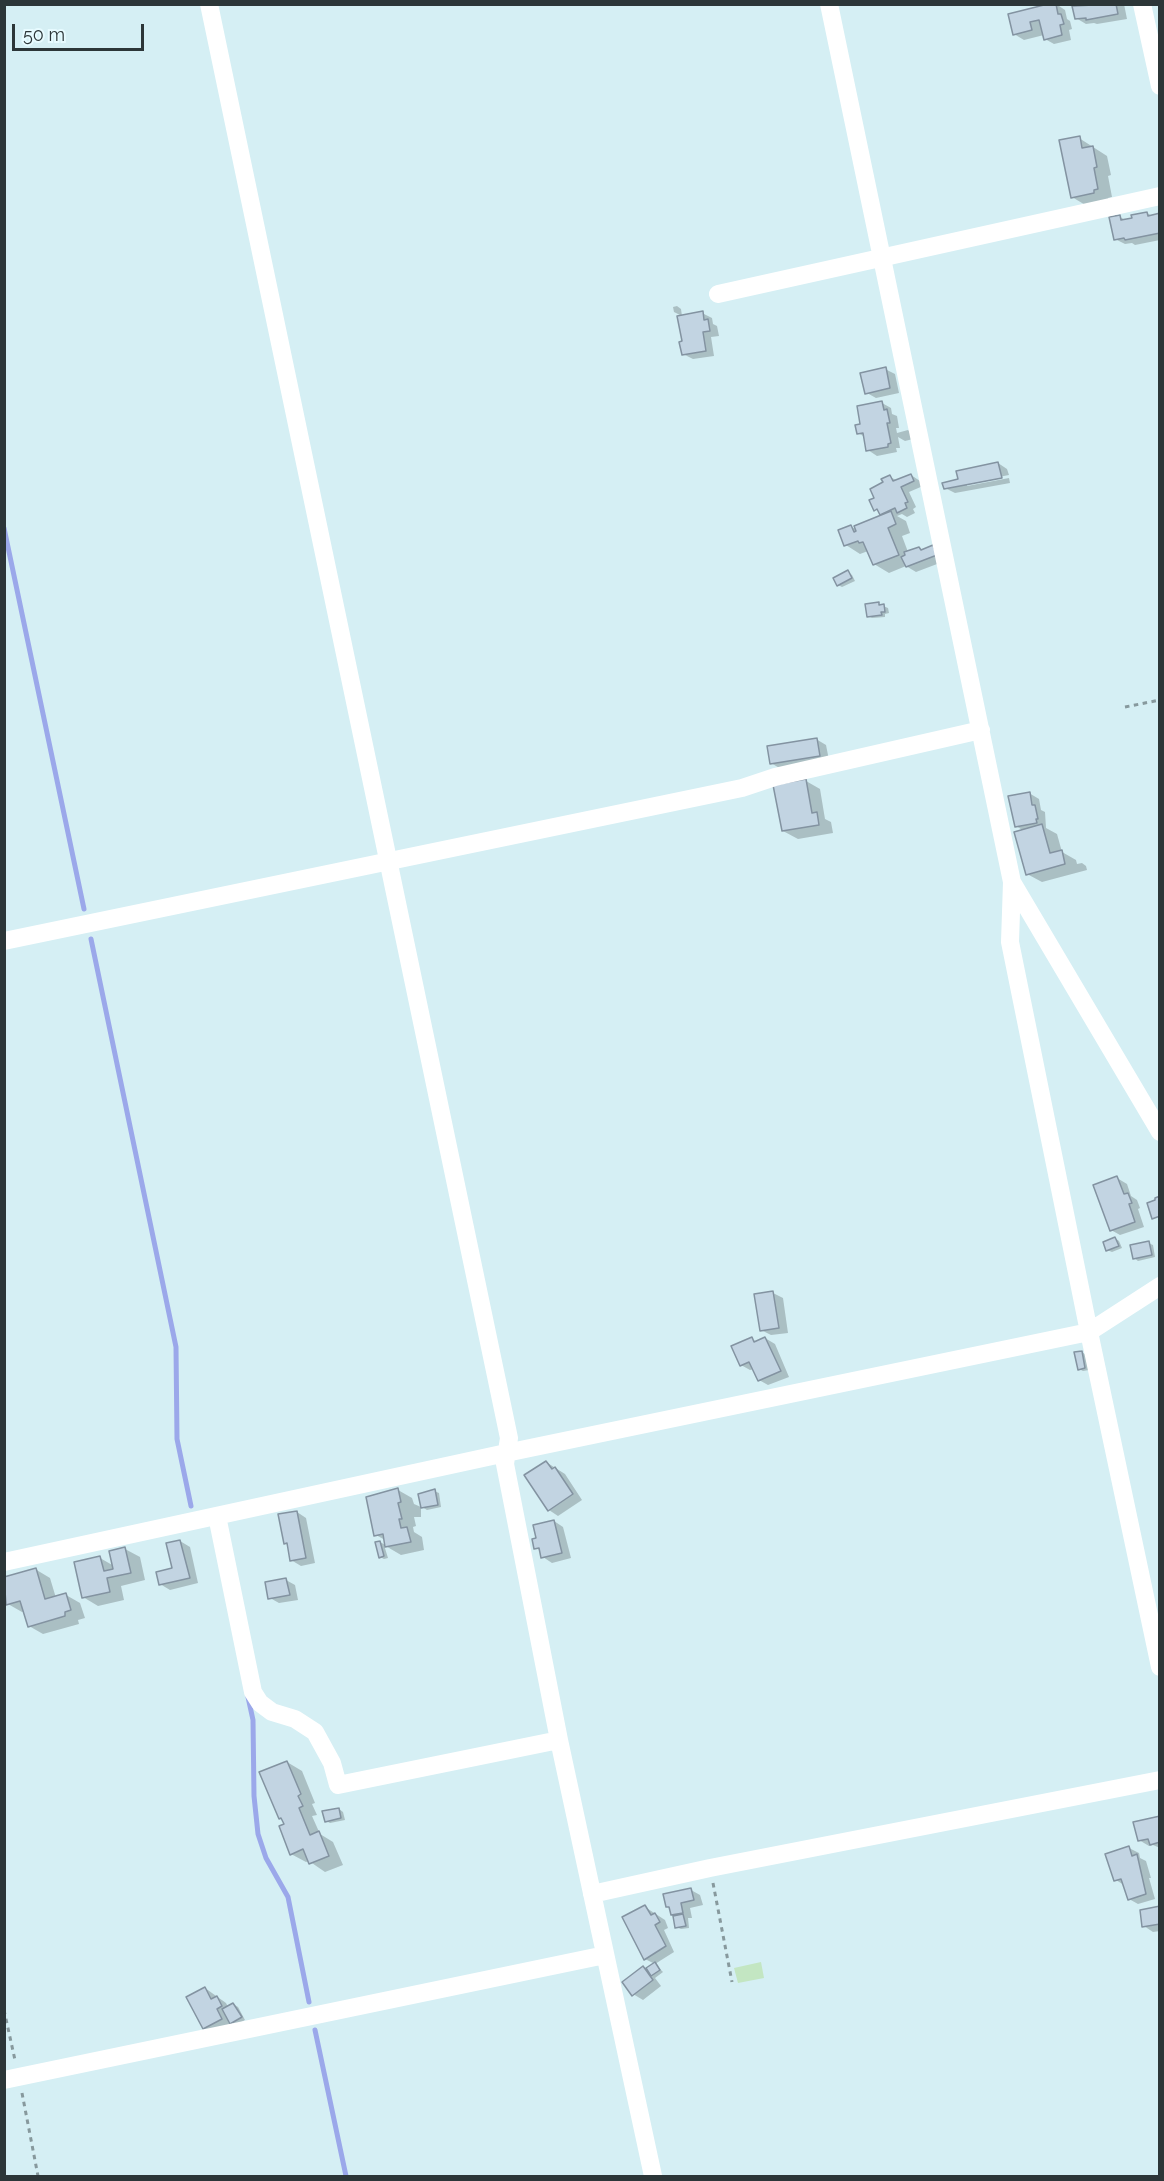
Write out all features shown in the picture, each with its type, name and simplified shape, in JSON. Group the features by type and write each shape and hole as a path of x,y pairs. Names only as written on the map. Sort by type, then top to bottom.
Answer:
{"street":[{"path":"208,4 509,1438 505,1464 592,1894 653,2176"},
{"path":"830,4 1012,882 1010,942 1160,1667"},
{"path":"1142,4 1160,86"},
{"path":"718,294 1160,196"},
{"path":"4,941 742,788 775,777 981,730"},
{"path":"1012,882 1160,1132"},
{"path":"4,1562 506,1453 1089,1332 1160,1286"},
{"path":"217,1516 253,1692 260,1703 272,1713 295,1719 315,1732 332,1762 338,1785 560,1740"},
{"path":"592,1894 710,1868 1160,1780"},
{"path":"11,2079 605,1955"}],"path":[{"path":"1125,707 1160,700"},
{"path":"710,1868 732,1982"},
{"path":"4,2010 11,2079 38,2176"}],"green space":[{"path":"761,1962 764,1978 738,1983 734,1968"}],"building":[{"path":"1056,4 1058,14 1061,14 1064,24 1060,25 1062,35 1044,40 1039,20 1030,22 1032,30 1013,35 1008,14"},
{"path":"1116,4 1118,14 1086,20 1086,18 1075,19 1072,6"},
{"path":"1080,136 1082,148 1093,146 1098,189 1094,190 1094,193 1071,198 1059,140"},
{"path":"1147,212 1148,216 1160,213 1160,233 1114,240 1109,217 1120,215 1121,220 1132,218 1131,215"},
{"path":"703,311 704,320 708,319 710,331 703,332 706,351 682,355 677,316"},
{"path":"886,367 890,388 865,394 860,373"},
{"path":"882,401 884,410 887,409 890,423 887,423 891,443 888,447 866,451 863,433 857,434 855,425 860,424 857,406"},
{"path":"998,462 1002,478 944,489 942,483 958,479 956,471"},
{"path":"911,474 914,481 901,487 908,502 905,503 907,508 897,513 895,508 880,515 877,509 874,511 869,500 874,498 870,489 883,482 881,479 890,475 893,481"},
{"path":"891,511 896,524 888,528 899,555 873,565 863,542 858,541 844,546 838,530 851,525 854,532 856,531 854,526"},
{"path":"933,545 937,555 906,567 901,557 905,555 904,552 919,547 921,550"},
{"path":"848,570 852,578 837,586 833,578"},
{"path":"879,602 879,605 884,604 885,612 881,612 882,615 867,617 865,604"},
{"path":"817,738 820,756 770,764 767,746"},
{"path":"806,779 812,813 817,812 819,825 782,831 773,785"},
{"path":"1030,792 1032,805 1035,805 1037,823 1015,827 1008,796"},
{"path":"1042,824 1050,853 1062,850 1065,864 1026,875 1014,832"},
{"path":"1117,1176 1124,1194 1128,1193 1132,1203 1129,1204 1135,1222 1110,1231 1093,1185"},
{"path":"1160,1196 1160,1216 1152,1219 1147,1203"},
{"path":"1115,1237 1119,1246 1106,1251 1103,1242"},
{"path":"1149,1241 1152,1255 1133,1259 1130,1245"},
{"path":"773,1291 779,1328 760,1331 754,1294"},
{"path":"752,1337 754,1342 765,1337 781,1371 758,1381 749,1362 740,1366 731,1346"},
{"path":"1082,1351 1085,1368 1078,1370 1074,1352"},
{"path":"546,1461 552,1469 555,1467 573,1494 548,1511 524,1475"},
{"path":"398,1488 401,1502 398,1503 402,1519 399,1519 401,1528 407,1527 411,1542 385,1547 383,1534 374,1536 366,1497"},
{"path":"435,1489 438,1505 421,1508 418,1494"},
{"path":"297,1511 306,1558 290,1561 278,1514"},
{"path":"554,1520 562,1553 541,1558 539,1548 534,1549 532,1539 536,1538 533,1525"},
{"path":"180,1540 190,1578 159,1585 156,1572 172,1568 166,1543"},
{"path":"380,1541 384,1556 379,1558 375,1542"},
{"path":"125,1547 131,1573 107,1578 110,1592 82,1598 74,1562 100,1556 104,1571 113,1569 109,1551"},
{"path":"36,1568 45,1599 66,1593 71,1610 65,1612 65,1616 28,1627 20,1601 6,1605 4,1577"},
{"path":"286,1578 290,1595 268,1599 265,1582"},
{"path":"287,1761 301,1794 298,1796 303,1806 299,1808 310,1835 319,1831 329,1856 309,1864 303,1849 290,1855 279,1826 284,1824 281,1818 279,1819 259,1772"},
{"path":"339,1808 341,1818 325,1822 322,1811"},
{"path":"1160,1816 1160,1842 1150,1845 1148,1839 1138,1841 1133,1822"},
{"path":"1129,1846 1132,1856 1137,1854 1146,1894 1128,1900 1121,1879 1114,1881 1105,1854"},
{"path":"691,1888 694,1900 681,1903 683,1913 671,1915 669,1907 666,1907 663,1894"},
{"path":"645,1905 651,1915 655,1913 660,1922 655,1925 666,1946 644,1960 622,1917"},
{"path":"1160,1906 1160,1924 1142,1927 1140,1910"},
{"path":"683,1914 686,1926 675,1928 673,1916"},
{"path":"655,1962 660,1970 651,1976 646,1968"},
{"path":"643,1966 653,1980 632,1996 622,1982"},
{"path":"205,1987 211,1999 217,1996 222,2006 217,2009 222,2019 203,2029 186,1997"},
{"path":"233,2003 242,2017 230,2024 222,2009"}],"waterway":[{"path":"4,528 84,909"},
{"path":"91,939 176,1347 177,1439 191,1506"},
{"path":"248,1697 253,1720 254,1796 258,1834 266,1858 288,1897 309,2002"},
{"path":"315,2030 346,2176"}]}
